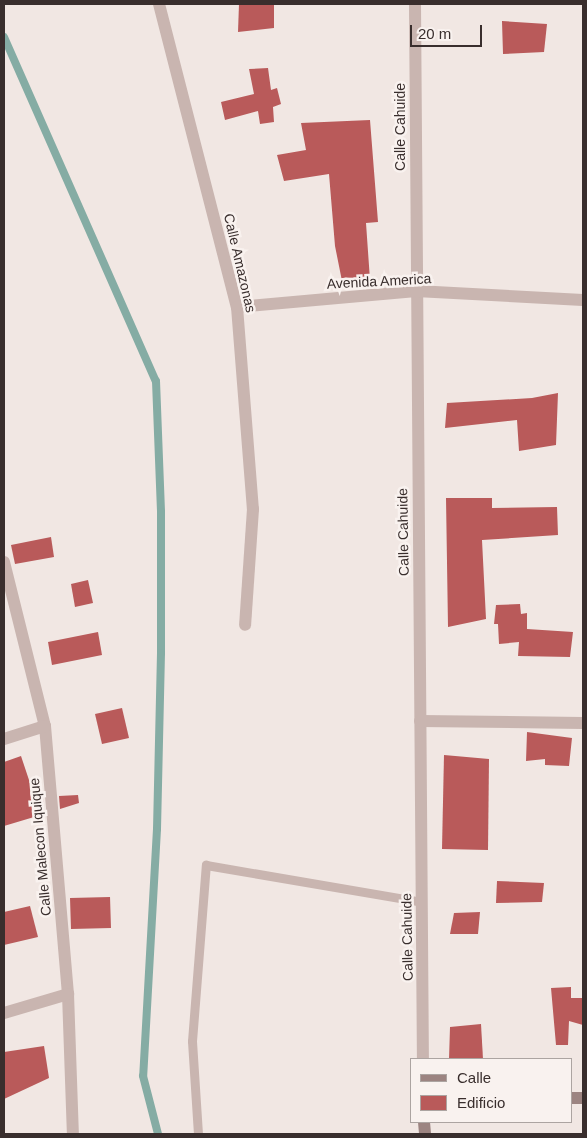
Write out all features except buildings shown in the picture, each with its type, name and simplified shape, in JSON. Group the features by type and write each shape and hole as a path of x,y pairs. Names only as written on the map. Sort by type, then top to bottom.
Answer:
{"street":[{"name":"Calle Amazonas","path":"159,4 237,307 253,509 245,625"},
{"name":"Calle Cahuide","path":"415,4 424,1058"},
{"name":"Avenida America","path":"237,307 416,292 583,300"},
{"name":"Calle Malecon Iquique","path":"4,562 45,726 68,994 73,1134"},
{"path":"420,721 583,723"},
{"path":"4,739 45,726"},
{"path":"4,1014 68,994"}],"lane":[{"path":"198,1134 192,1041 206,865 422,902"}],"waterway":[{"path":"4,37 156,381 161,512 161,653 157,829 143,1076 158,1134"}]}
